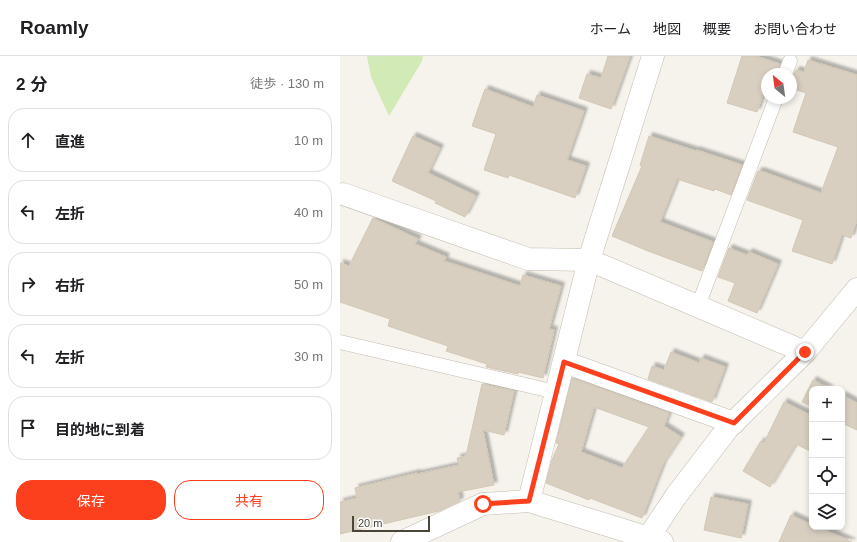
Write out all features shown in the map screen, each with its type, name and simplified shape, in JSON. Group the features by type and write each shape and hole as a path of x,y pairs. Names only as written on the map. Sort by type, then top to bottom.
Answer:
{"street":[{"path":"529,501 589,260 653,56"},
{"path":"343,194 528,259 589,260 805,352"},
{"path":"402,542 483,504 529,501 652,541 676,496 728,428 805,352 855,295"},
{"path":"564,362 734,423"}],"lane":[{"path":"698,306 774,104"},
{"path":"340,342 556,392"}],"green space":[{"path":"367,56 423,56 422,61 389,116 371,77"}],"building":[{"path":"608,56 630,56 611,109 579,98 587,74 601,78"},
{"path":"742,56 755,56 780,64 779,68 761,68 761,100 757,112 727,103"},
{"path":"808,60 857,75 857,220 851,238 842,235 832,264 792,251 803,220 747,200 758,171 821,193 838,147 793,132 806,93 797,90 797,70 804,72"},
{"path":"485,89 533,107 537,95 584,111 567,160 586,166 575,198 509,175 508,178 484,170 496,134 472,126"},
{"path":"413,136 440,148 428,173 476,196 465,217 435,203 436,201 392,181"},
{"path":"649,136 742,165 731,195 715,189 714,191 677,179 660,222 713,242 702,271 612,236 642,166 640,165"},
{"path":"373,218 418,239 415,244 446,257 444,261 520,286 523,275 561,286 549,329 554,330 543,378 486,367 487,364 446,351 448,346 388,326 390,319 340,302 340,263 349,266"},
{"path":"729,248 747,255 749,252 778,264 757,313 728,301 735,283 718,277"},
{"path":"671,352 699,363 701,358 725,367 712,402 648,379 652,366 664,370"},
{"path":"572,378 669,413 664,426 681,437 663,464 642,518 590,498 589,500 546,483 552,460 559,444 556,443","holes":["594,407 649,427 622,468 581,452"]},
{"path":"813,380 824,386 810,386"},
{"path":"482,384 514,391 504,435 483,430 494,485 458,492 460,501 439,511 340,534 340,502 357,498 355,488 417,473 459,465 457,458 466,456"},
{"path":"809,388 809,406 802,402"},
{"path":"845,397 857,403 857,430 845,424"},
{"path":"784,402 809,414 809,450 796,444 770,487 743,471 761,441 764,443"},
{"path":"711,497 748,504 741,538 704,530"},
{"path":"791,515 809,524 809,530 825,530 852,542 779,542"}],"route":[{"path":"483,504 529,501 564,362 734,423 805,352"}]}
